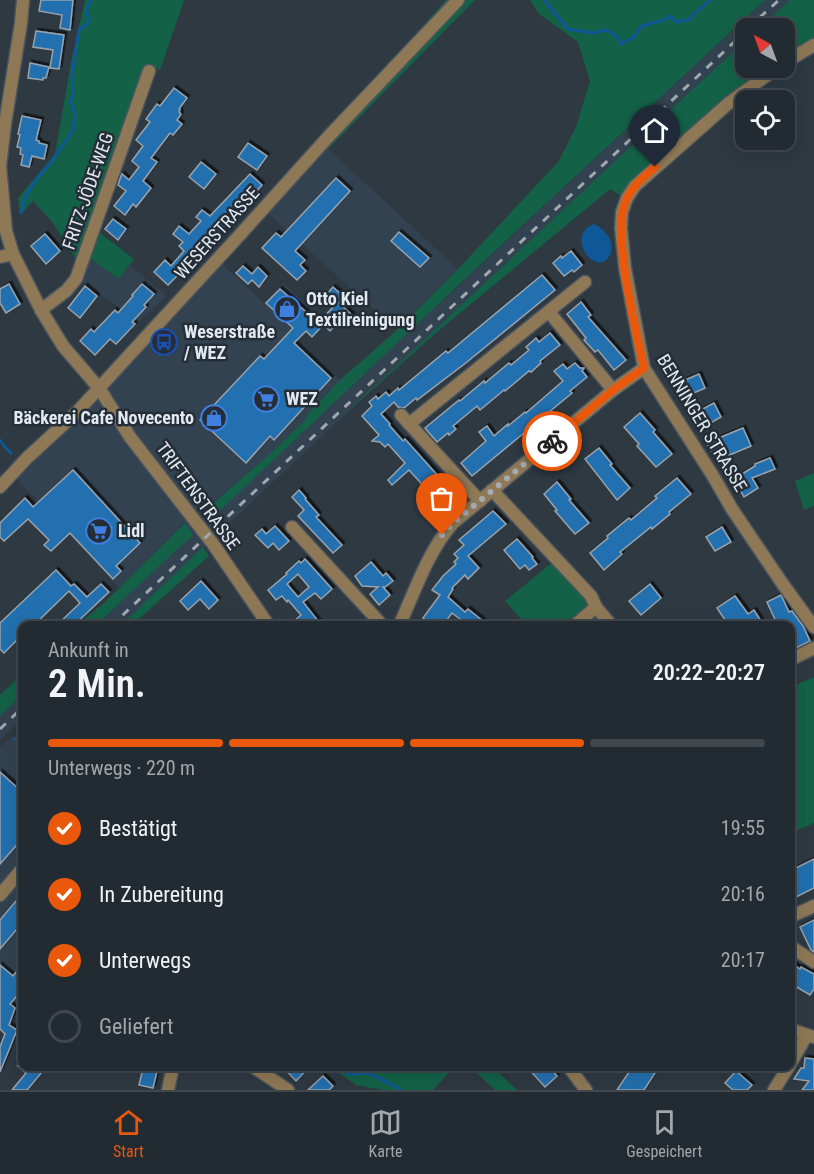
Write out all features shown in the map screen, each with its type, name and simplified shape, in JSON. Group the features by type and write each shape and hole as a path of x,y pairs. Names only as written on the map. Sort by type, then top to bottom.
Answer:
{"street":[{"name":"TRIFTENSTRASSE","path":"23,0 4,124 0,166 6,231 13,254 41,310 63,346 99,388 130,437 213,544 263,621"},
{"name":"WESERSTRASSE","path":"0,487 99,388 328,136 458,0"},
{"path":"795,56 814,45"},
{"name":"FRITZ-JÖDE-WEG","path":"41,310 66,291 76,279 149,71"},
{"name":"BENNINGER STRASSE","path":"764,78 722,109 635,186 622,212 621,228 625,267 644,368 732,509 814,627"},
{"path":"0,257 13,254"},
{"path":"480,501 405,420 549,312 585,282"},
{"path":"549,312 613,390"},
{"path":"401,621 430,556 442,535 453,523 613,390 644,368"},
{"path":"492,490 591,596 608,621"},
{"path":"292,527 378,621"},
{"path":"580,621 596,606"},
{"path":"795,658 814,648"},
{"path":"0,895 18,874"},
{"path":"795,915 814,906"},
{"path":"795,949 814,962"},
{"path":"795,1031 810,1036 795,1058"},
{"path":"168,1090 172,1071"},
{"path":"260,1071 288,1090"},
{"path":"572,1071 586,1090"},
{"path":"774,1090 786,1071"}],"shaded area":[{"path":"765,0 790,0 770,18 746,18"},
{"path":"735,28 735,50 125,621 100,621 193,535 184,523 119,588 17,479 103,392 221,263 264,303 283,283 310,308 288,332 340,380 282,443 208,507 212,516"},
{"path":"313,148 328,149 458,269 397,330 261,207"},
{"path":"81,252 118,279 129,265 167,296 136,324 112,302 73,276"},
{"path":"18,699 18,723 0,740 0,716"},
{"path":"13,736 18,740 17,1006 0,992 0,747"}],"green space":[{"path":"85,0 184,0 160,70 154,67 96,230 134,259 118,279 82,252 78,262 53,223 33,201 20,215 18,198 55,154 71,62"},
{"path":"446,0 475,0 328,149 313,148"},
{"path":"530,0 765,0 746,18 735,18 735,28 213,517 208,508 282,443 340,380 397,330 458,269 559,161 576,127 590,81 578,42 539,14"},
{"path":"790,0 814,0 814,47 795,59 795,18 770,18"},
{"path":"735,50 735,78 768,78 751,90 735,90 735,104 657,170 629,201 610,189 437,332 334,424"},
{"path":"814,473 814,506 804,510 795,481"},
{"path":"185,523 193,535 100,621 82,621 104,603"},
{"path":"203,547 209,556 136,621 125,621"},
{"path":"553,562 586,599 587,605 584,612 572,621 523,621 505,601"},
{"path":"814,677 814,823 795,831 795,685"},
{"path":"18,678 18,699 0,716 0,695"},
{"path":"337,1071 450,1071 433,1090 383,1090 356,1085"},
{"path":"474,1071 496,1071 517,1090 495,1090"}],"water":[{"path":"594,224 607,234 612,249 607,259 601,262 589,257 582,244 582,236 586,229"}],"building":[{"path":"41,0 73,0 70,30 60,28 62,15 39,11"},
{"path":"36,31 64,35 59,69 50,68 53,50 33,47"},
{"path":"30,63 49,67 46,78 43,80 28,78"},
{"path":"174,88 187,98 179,109 181,114 177,120 182,124 173,135 170,133 151,158 157,162 143,181 151,188 136,207 133,204 125,215 114,206 126,191 118,185 121,176 122,174 129,180 139,167 132,161 143,146 136,140 150,122 146,119 157,104 160,106"},
{"path":"22,116 41,120 36,140 47,145 44,159 32,156 29,167 21,165 23,155 20,154 21,148 17,147"},
{"path":"248,143 267,156 257,170 238,157"},
{"path":"201,162 216,174 204,189 189,177"},
{"path":"250,174 262,185 216,235 210,247 168,285 154,272 165,260 171,266 184,251 179,246 183,242 173,234 179,226 189,234 201,221 196,217 202,210 210,216"},
{"path":"336,178 350,191 295,251 305,260 300,265 306,271 297,280 262,248 276,233 281,237"},
{"path":"113,219 126,229 118,240 105,229"},
{"path":"399,232 429,258 420,267 391,241"},
{"path":"45,234 60,251 46,264 31,246"},
{"path":"571,251 582,265 574,272 572,270 564,276 553,263"},
{"path":"243,266 252,274 258,267 267,276 259,287 252,280 248,284 236,273"},
{"path":"542,275 555,290 417,400 416,398 404,408 398,407 394,402 381,414 403,441 405,439 457,497 454,504 446,507 409,470 392,485 388,480 405,463 388,444 385,447 380,442 372,441 379,435 362,416 372,406 369,402 376,396 378,399 386,392 389,396 398,388 399,390 446,351 448,353"},
{"path":"9,284 20,304 6,313 0,303 0,289"},
{"path":"142,284 154,294 132,322 135,324 116,344 110,339 95,355 80,341 91,329 94,332 115,310 118,313"},
{"path":"85,286 97,296 80,318 68,308"},
{"path":"333,287 344,297 339,303 352,315 336,327 335,325 330,331 320,321 335,305 325,296"},
{"name":"WEZ","path":"280,289 322,326 312,337 306,331 294,343 331,378 274,440 270,436 246,463 200,420 260,356 264,359 293,328 266,303"},
{"path":"581,302 591,315 588,317 626,360 614,370 598,350 595,352 584,340 586,338 567,314"},
{"path":"550,333 560,345 540,361 541,363 531,372 529,371 480,410 477,406 453,426 456,429 449,435 448,433 437,442 425,428 484,381 485,383 509,363 511,365 529,350 526,347 536,338 539,342"},
{"path":"575,363 580,368 584,368 582,371 587,377 570,391 572,393 472,476 461,463 486,441 479,432 487,426 494,436 508,424 508,426 563,381 554,371 563,364 567,369"},
{"path":"699,374 705,388 689,395 683,381"},
{"path":"714,403 721,417 707,425 699,411"},
{"path":"640,413 672,454 656,467 624,427"},
{"path":"743,428 751,446 727,456 724,450 715,456 708,445"},
{"path":"599,448 630,488 617,500 585,459"},
{"path":"770,458 775,469 752,478 758,488 744,497 734,479 755,464"},
{"name":"Lidl","path":"73,470 140,543 116,566 121,571 113,579 70,533 51,551 44,545 49,540 28,519 4,541 0,537 0,523 25,498 33,507"},
{"path":"677,478 691,494 652,529 651,527 620,552 622,554 604,570 590,553 608,538 607,536 657,498 655,496"},
{"path":"557,482 589,523 575,534 544,494"},
{"path":"299,490 319,515 316,517 342,545 333,553 298,516 304,510 292,497"},
{"path":"493,511 506,524 468,556 479,568 468,579 465,575 452,588 448,597 465,612 468,609 483,621 462,621 452,613 446,621 426,621 423,618 440,595 432,590 456,564 454,562 458,558 454,554 464,545 459,540"},
{"path":"275,526 289,541 279,550 273,543 268,548 255,535 262,529 266,534"},
{"path":"722,527 731,542 715,551 706,537"},
{"path":"517,539 537,564 529,570 525,565 520,569 504,550"},
{"path":"305,559 332,589 321,599 315,593 303,602 318,621 294,621 301,615 288,600 287,602 282,596 276,600 268,590 299,561 301,563","holes":["298,574 309,587 298,597 287,584"]},
{"path":"371,562 383,576 386,573 393,581 383,587 390,595 379,605 370,594 378,587 362,586 355,576"},
{"path":"56,570 71,586 74,584 87,597 101,584 109,592 78,621 61,621 80,603 69,591 38,621 18,621 18,639 4,653 0,649 0,623"},
{"path":"201,581 218,600 209,609 200,599 188,610 180,601"},
{"path":"650,584 661,598 641,615 629,601"},
{"path":"781,595 789,612 792,611 803,626 810,641 795,648 795,621 776,621 767,602"},
{"path":"735,596 748,614 754,610 761,621 726,621 717,608"},
{"path":"0,772 18,788 18,844 0,864"},
{"path":"814,859 814,888 795,898 795,868"},
{"path":"18,899 18,928 0,949 0,920"},
{"path":"814,920 814,952 800,927"},
{"path":"0,965 13,976 18,970 18,995 10,1004 15,1008 9,1025 17,1030 0,1072 0,1047 5,1034 0,1029"},
{"path":"795,966 814,974 814,989 810,995 795,986"},
{"path":"805,1058 814,1059 814,1090 802,1090 809,1081 794,1079 801,1068 804,1068"},
{"path":"24,1071 42,1072 27,1090 12,1090 26,1073"},
{"path":"142,1071 157,1071 153,1088 139,1085"},
{"path":"287,1071 305,1071 296,1081"},
{"path":"531,1071 552,1071 557,1076 545,1087"},
{"path":"630,1071 655,1073 644,1090 617,1090"},
{"path":"736,1071 752,1085 747,1090 733,1090 725,1083"},
{"path":"323,1076 333,1086 329,1090 308,1090"}],"waterway":[{"path":"21,213 26,195 73,130 75,115 70,100 73,98 72,74 79,30 87,24 89,18 86,10 91,0"},
{"path":"544,0 568,29 593,33 607,30 616,36 621,44 634,37 641,26 664,20 670,16 676,22 688,20 710,0"},
{"path":"0,440 11,453"},
{"path":"15,739 18,742"},
{"path":"345,1071 352,1075 368,1074 401,1090"}],"railway":[{"path":"759,18 779,0"},
{"path":"116,621 735,41"},
{"path":"0,729 18,712"}],"way so far":[{"path":"442,535 453,523 552,441"}],"place":[{"name":"Otto Kiel Textilreinigung","path":"287,309"},
{"name":"Weserstraße / WEZ","path":"164,342"},
{"name":"WEZ","path":"266,399"},
{"name":"Bäckerei Cafe Novecento","path":"214,418"},
{"name":"Lidl","path":"99,531"}],"route":[{"path":"552,441 613,390 644,368 625,267 621,228 622,212 627,198 635,186 655,167"}]}
